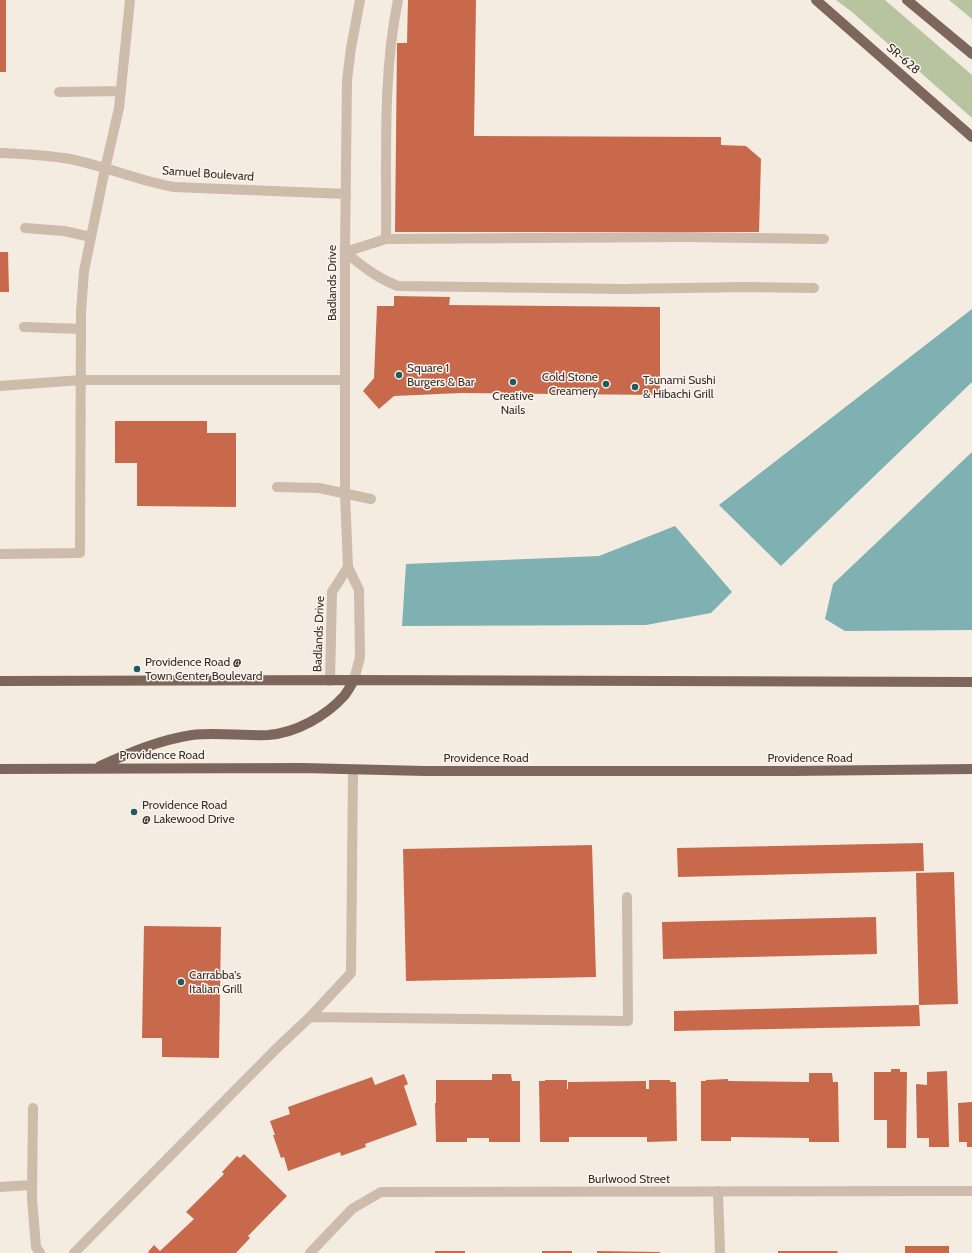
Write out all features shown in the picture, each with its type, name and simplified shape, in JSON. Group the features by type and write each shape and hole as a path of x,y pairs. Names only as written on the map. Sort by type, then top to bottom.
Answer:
{"main road":[{"name":"SR-628","path":"816,0 972,137"},
{"path":"907,0 972,54"},
{"path":"96,768 128,753 177,738 194,735 269,735 295,728 318,718 333,707 345,694 354,680"},
{"path":"0,681 354,680 972,682"},
{"name":"Providence Road","path":"0,769 96,768 425,771 794,771 972,769"}],"street":[{"path":"0,554 80,553 81,312 84,271 119,108 130,0"},
{"name":"Badlands Drive","path":"354,680 360,657 359,590 348,567 345,494 345,252 347,80 360,0"},
{"path":"386,239 387,87 393,23 398,0"},
{"path":"59,92 121,91"},
{"name":"Samuel Boulevard","path":"0,153 36,155 71,160 157,184 174,187 346,194"},
{"path":"25,228 64,231 91,237"},
{"path":"345,252 386,239 683,237 824,239"},
{"path":"345,252 368,271 398,286 616,289 744,287 814,288"},
{"path":"24,327 81,329"},
{"path":"0,386 81,380 345,380"},
{"path":"277,487 320,488 371,499"},
{"name":"Badlands Drive","path":"330,681 332,592 348,567"},
{"path":"74,1253 270,1054 310,1017 351,973 353,770"},
{"path":"310,1017 628,1021 627,897"},
{"path":"33,1108 32,1199 36,1247 40,1253"},
{"path":"0,1186 32,1185"},
{"name":"Burlwood Street","path":"310,1253 352,1209 381,1192 972,1191"},
{"path":"718,1192 720,1253"}],"green space":[{"path":"836,0 885,0 972,75 972,118 852,12"},
{"path":"949,0 972,0 972,19"}],"water":[{"path":"972,309 972,382 781,566 719,505"},
{"path":"972,452 972,630 845,631 825,619 833,584"},
{"path":"675,526 732,592 711,613 646,625 402,626 406,564 599,556"}],"building":[{"path":"0,0 6,0 6,72 0,72"},
{"path":"408,0 476,0 474,136 721,137 721,145 746,146 761,159 759,232 395,232 397,43 407,43"},
{"path":"0,252 8,252 9,292 0,292"},
{"path":"394,296 450,297 449,305 660,307 660,395 461,393 394,396 379,409 363,391 374,378 377,306 394,306"},
{"path":"115,421 207,421 207,433 236,433 236,507 137,506 137,463 115,463"},
{"path":"923,843 924,871 678,877 677,848"},
{"path":"592,845 596,977 406,981 403,849"},
{"path":"954,872 958,1004 919,1005 916,873"},
{"path":"876,917 877,954 663,959 662,922"},
{"name":"Carrabba's Italian Grill","path":"144,926 221,927 219,1058 162,1057 162,1038 142,1038"},
{"path":"919,1005 920,1026 674,1031 674,1011"},
{"path":"891,1069 900,1069 900,1072 907,1072 906,1148 887,1148 887,1120 874,1120 874,1072 891,1072"},
{"path":"947,1071 949,1147 929,1147 929,1138 917,1138 916,1084 927,1085 927,1072"},
{"path":"809,1073 832,1073 833,1082 838,1082 839,1142 809,1142 809,1138 731,1137 731,1141 701,1141 701,1081 728,1079 728,1081 809,1082"},
{"path":"404,1074 408,1084 404,1086 417,1125 365,1144 366,1147 341,1156 340,1152 288,1171 284,1157 281,1158 270,1121 290,1114 288,1107 372,1077 375,1085"},
{"path":"492,1074 511,1074 512,1081 520,1081 520,1142 489,1142 489,1138 467,1138 467,1142 436,1142 436,1080 492,1080"},
{"path":"567,1080 567,1089 568,1082 646,1081 646,1089 649,1089 649,1080 670,1080 670,1082 676,1082 677,1141 647,1142 647,1137 569,1137 569,1142 540,1142 539,1081"},
{"path":"972,1102 972,1147 967,1147 967,1142 959,1142 958,1103"},
{"path":"244,1154 287,1196 248,1236 250,1238 236,1253 149,1253 148,1252 154,1245 160,1251 194,1219 186,1212 224,1174 222,1172 237,1156 240,1158"},
{"path":"905,1246 949,1246 949,1253 905,1253"},
{"path":"435,1251 465,1251 465,1253 435,1253"},
{"path":"542,1251 572,1251 572,1253 542,1253"},
{"path":"597,1251 660,1252 660,1253 597,1253"},
{"path":"778,1251 837,1251 838,1253 778,1253"}],"place":[{"name":"Square 1 Burgers & Bar","path":"399,375"},
{"name":"Creative Nails","path":"513,382"},
{"name":"Cold Stone Creamery","path":"606,384"},
{"name":"Tsunami Sushi & Hibachi Grill","path":"635,387"},
{"name":"Providence Road @ Town Center Boulevard","path":"137,669"},
{"name":"Providence Road @ Lakewood Drive","path":"134,812"},
{"name":"Carrabba's Italian Grill","path":"181,982"}]}
